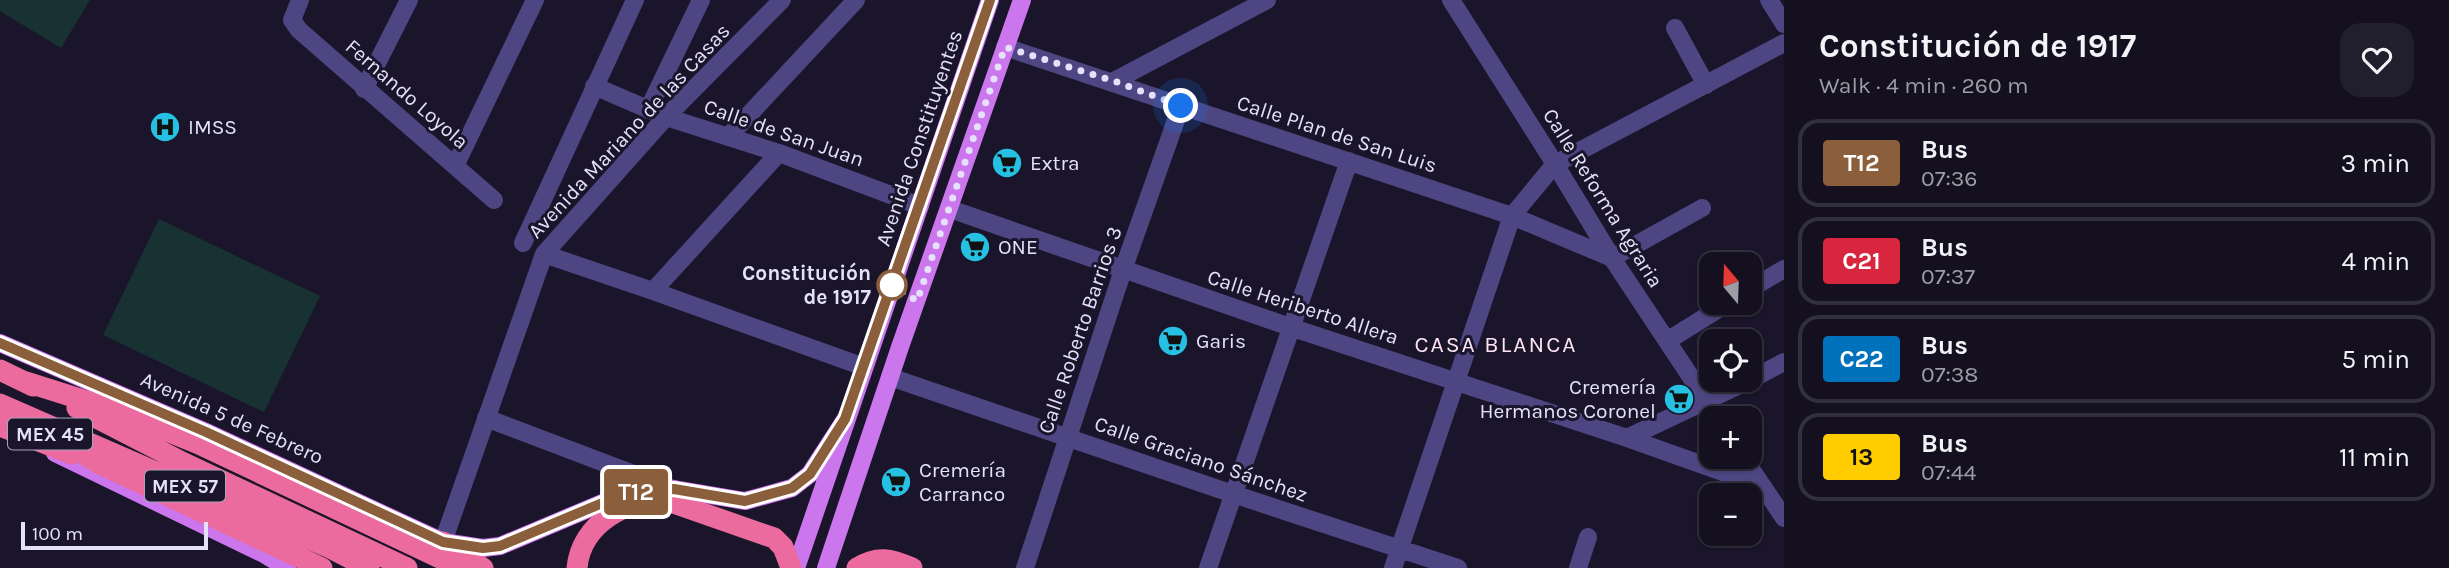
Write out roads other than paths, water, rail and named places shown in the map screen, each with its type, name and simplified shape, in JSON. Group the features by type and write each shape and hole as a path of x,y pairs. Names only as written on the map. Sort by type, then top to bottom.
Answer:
{"highway":[{"name":"MEX 57","path":"0,370 184,463 407,568"},
{"name":"MEX 45","path":"23,380 118,411 199,444 461,568"},
{"name":"MEX 57","path":"0,404 330,548 369,568"},
{"name":"MEX 45","path":"0,404 100,464"},
{"name":"MEX 45","path":"0,427 100,464 322,568"},
{"path":"577,568 583,544 597,526 624,508 657,500 668,501 774,538 783,547 793,568"},
{"path":"443,542 483,568"},
{"path":"264,554 289,568"},
{"path":"857,568 887,558 912,568"}],"main road":[{"name":"Avenida Constituyentes","path":"793,568 990,0"},
{"path":"826,568 1022,0"},
{"name":"Avenida 5 de Febrero","path":"0,343 206,432 443,542 483,548 500,546 619,496 644,490 674,489 745,501 792,488 810,474 845,419"},
{"path":"0,427 264,554"}],"street":[{"name":"Fernando Loyola","path":"300,0 292,20 299,30 494,200"},
{"path":"364,89 409,0"},
{"path":"455,166 535,0"},
{"path":"523,243 635,0"},
{"path":"648,110 701,0"},
{"name":"Avenida Mariano de las Casas","path":"443,542 544,254 666,117 782,0"},
{"path":"728,137 856,0"},
{"path":"1114,81 1267,0"},
{"name":"Calle Reforma Agraria","path":"1451,0 1612,258 1710,406"},
{"path":"1769,0 1784,24"},
{"path":"1675,28 1706,85"},
{"path":"1392,568 1512,216 1555,164 1784,43"},
{"name":"Calle Plan de San Luis","path":"1005,47 1114,81 1181,106 1512,216 1612,258"},
{"name":"Calle de San Juan","path":"594,86 666,117 779,153 919,206"},
{"name":"Calle Roberto Barrios 3","path":"1025,568 1181,106"},
{"path":"653,291 779,153"},
{"path":"1208,568 1349,161"},
{"path":"1612,258 1702,208"},
{"name":"Calle Heriberto Allera","path":"950,209 1290,327 1756,483"},
{"path":"544,254 864,367"},
{"path":"1762,282 1784,269"},
{"path":"1667,341 1709,315"},
{"path":"1762,374 1784,362"},
{"name":"Calle Graciano Sánchez","path":"890,377 1233,495 1458,568"},
{"path":"1627,438 1725,392"},
{"path":"486,418 674,489"},
{"path":"1762,485 1784,518"},
{"path":"1578,568 1588,537"}],"place":[{"name":"IMSS","path":"165,127"},
{"name":"Extra","path":"1007,163"},
{"name":"ONE","path":"975,247"},
{"name":"Constitución de 1917","path":"892,285"},
{"name":"Garis","path":"1173,341"},
{"name":"Cremería Hermanos Coronel","path":"1679,399"},
{"name":"Cremería Carranco","path":"896,482"}],"district":[{"name":"CASA BLANCA","path":"1496,344"}]}
